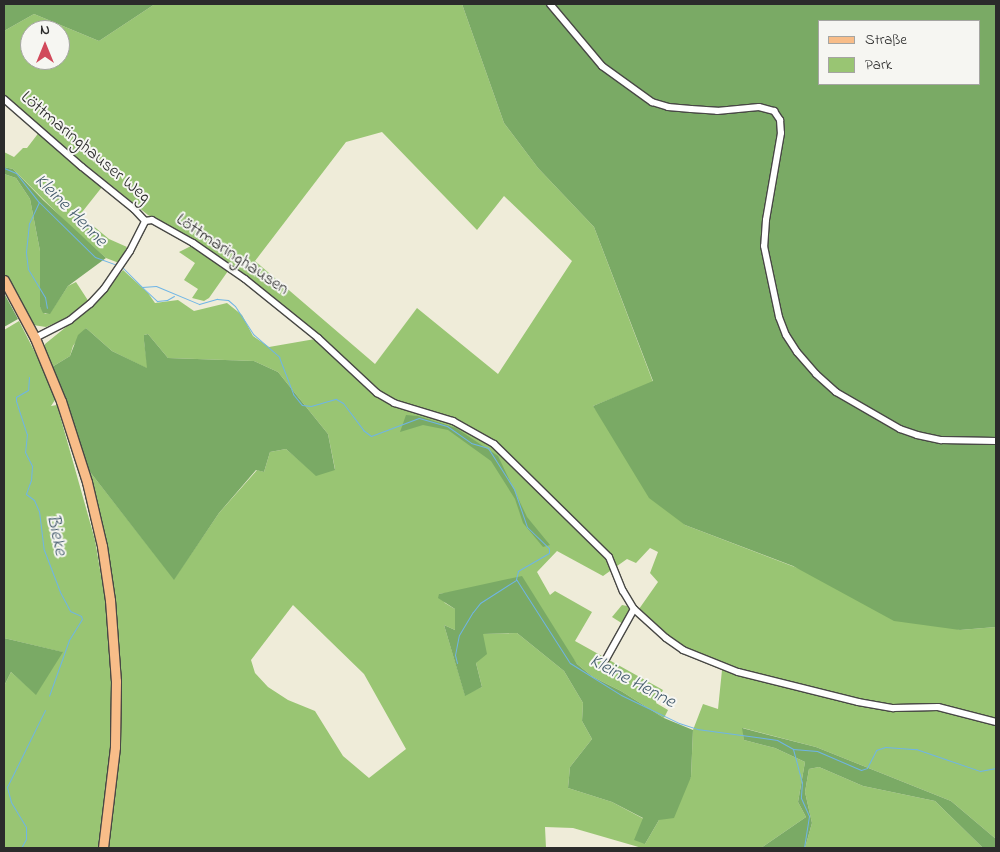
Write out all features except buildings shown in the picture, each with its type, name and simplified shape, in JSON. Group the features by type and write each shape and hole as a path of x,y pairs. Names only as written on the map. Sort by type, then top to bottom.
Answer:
{"main road":[{"path":"4,280 34,338 61,401 84,468 102,546 110,600 116,681 116,732 112,786 103,848"}],"street":[{"path":"550,4 602,66 652,102 691,109 717,111 759,107 774,111 780,120 781,133 766,220 764,246 779,317 786,335 797,352 816,374 836,392 900,429 941,440 996,441"},
{"name":"Löttmaringhauser Weg","path":"4,99 82,167 134,209 145,221"},
{"name":"Löttmaringhausen","path":"145,221 152,220 192,243 251,283 318,338 377,393 394,403 453,421 484,437 500,449 609,557 623,591 634,609 677,646 728,669 868,704 893,708 938,707 996,722"},
{"path":"34,338 70,320 90,304 104,289 130,251 145,221"},
{"path":"606,659 634,609"}],"green space":[{"path":"4,4 155,4 99,41 70,29 70,20 48,20 34,14 20,20 20,22 4,31"},
{"path":"155,4 462,4 504,123 538,168 594,227 653,382 593,406 685,525 960,630 996,627 996,839 951,801 816,747 743,728 744,740 775,748 805,762 798,802 806,817 761,848 642,848 573,828 545,827 546,848 4,848 4,686 11,672 36,694 62,652 4,638 4,330 19,321 48,378 55,400 51,406 57,405 95,540 105,599 114,599 103,535 87,468 174,579 219,513 257,470 264,472 270,452 286,449 316,475 335,469 328,434 278,372 254,361 168,358 148,334 144,335 144,341 148,369 112,351 86,328 73,346 70,356 52,367 44,349 45,344 92,306 123,270 148,293 155,303 178,300 194,311 227,303 242,315 253,336 269,347 315,339 375,396 392,406 492,439 462,422 392,399 383,393 272,296 232,267 148,215 4,99 4,31 20,22 20,70 70,70 70,29 99,41","holes":["382,132 477,230 504,196 572,261 498,374 417,308 375,364 255,261 346,142","650,548 658,552 650,573 658,582 639,609 670,637 722,670 718,709 703,704 693,730 691,777 659,820 645,844 644,819 612,802 568,788 570,767 592,739 582,721 583,703 564,671 517,633 483,634 476,663 482,687 465,695 444,625 455,630 455,609 445,603 439,594 453,592 571,656 577,664 593,677 621,691 664,718 668,710 656,703 663,690 575,641 592,612 555,591 550,595 537,572 557,551 603,576 627,559 636,563","293,605 364,674 406,749 369,778 343,756 315,711 288,700 268,687 255,673 251,660"]},
{"path":"462,4 996,4 996,627 960,630 894,621 793,566 685,525 649,498 593,406 653,381 594,227 538,168 504,123"},
{"path":"34,14 48,20 23,20"},
{"path":"40,131 102,187 79,216 84,223 91,224 109,239 127,247 119,263 106,258 70,226 13,169 4,167 4,152 14,157 23,148 27,148"},
{"path":"4,167 13,169 43,200 106,258 68,286 50,314 43,313 40,307 40,251 30,199 16,178 4,174"},
{"path":"4,174 16,178 30,199 40,251 40,307 45,314 50,313 68,286 76,282 89,302 69,317 46,327 33,325 4,273"},
{"path":"191,246 228,271 209,298 204,301 192,298 198,289 184,280 195,263 179,252"},
{"path":"4,293 18,319 4,327"},
{"path":"86,328 112,351 147,368 144,335 148,334 168,358 254,361 278,372 328,434 335,470 316,476 286,449 270,452 264,472 256,470 219,513 174,580 87,468 52,367 70,356 78,335"},
{"path":"406,415 418,416 456,428 498,456 527,517 550,545 543,547 523,523 515,499 491,461 448,430 423,425 400,432"},
{"path":"522,576 577,664 593,677 621,691 664,718 693,730 691,777 674,818 659,820 645,844 634,840 643,818 612,802 568,788 570,767 592,739 582,721 583,703 564,671 517,633 483,634 487,654 476,663 482,687 465,696 444,625 455,630 455,609 438,598 439,594"},
{"path":"622,605 627,606 630,611 623,624 612,617"},
{"path":"4,638 63,652 36,695 11,672 4,686"},
{"path":"742,728 816,747 951,801 996,839 996,848 983,848 935,801 863,786 819,767 809,769 805,792 812,823 805,848 761,848 806,817 798,802 805,762 775,748 744,740"},
{"path":"819,767 863,786 935,801 983,848 805,848 812,823 805,792 809,769"}],"waterway":[{"name":"Kleine Henne","path":"4,168 16,173 39,202 95,257 117,265"},
{"name":"Bieke","path":"39,202 29,223 26,253 28,269 45,297 47,308"},
{"name":"Kleine Henne","path":"123,268 142,287 156,286 199,304 217,299 228,300 235,306 253,334 279,357 293,394 302,405 311,406 336,399 343,403 363,430 371,436 419,418 447,426 471,443 488,448 514,489 527,527 549,548 549,553 518,571 516,579 570,663 621,695 679,723 697,729 777,740 793,749 817,751 861,770 867,768 876,750 885,747 916,749 980,771 996,768"},
{"name":"Kleine Henne","path":"142,287 157,301 167,300 174,296"},
{"name":"Bieke","path":"29,377 28,390 16,397 27,434 25,452 32,466 31,480 26,494 34,500 39,511 44,550 60,592 70,611 81,616 82,619 69,640 49,696"},
{"path":"457,663 455,655 459,635 473,612 480,603 516,580"},
{"name":"Bieke","path":"21,848 26,839 26,827 11,802 7,787 45,710"},
{"path":"793,749 802,782 801,798 809,816 804,848"}]}
